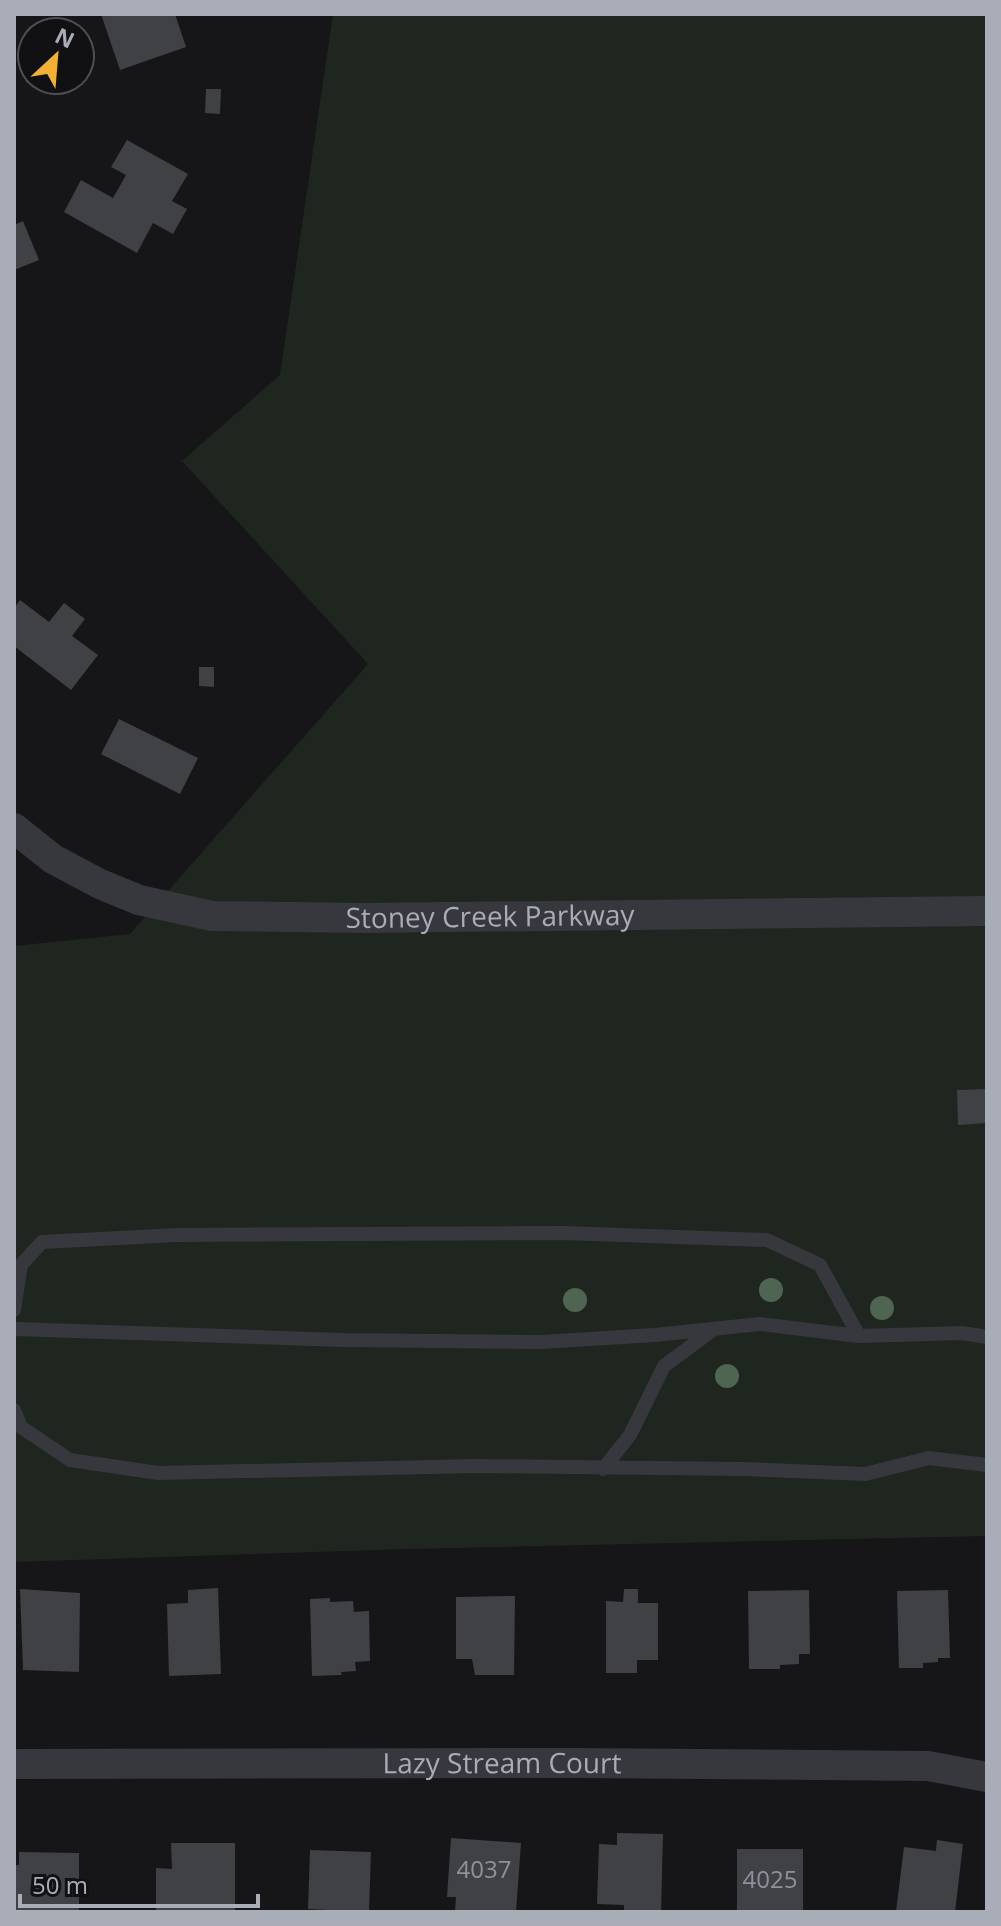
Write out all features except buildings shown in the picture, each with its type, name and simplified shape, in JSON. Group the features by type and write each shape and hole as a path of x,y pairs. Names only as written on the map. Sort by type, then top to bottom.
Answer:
{"street":[{"name":"Stoney Creek Parkway","path":"14,828 53,859 100,884 139,900 212,916 365,918 987,911"},
{"name":"Lazy Stream Court","path":"14,1764 530,1762 928,1766 987,1777"}],"lane":[{"path":"14,1310 21,1265 42,1242 177,1235 580,1233 767,1240 820,1265 859,1336"},
{"path":"14,1329 342,1340 542,1342 760,1324 859,1336 962,1333 987,1337"},
{"path":"603,1469 630,1435 664,1366 714,1329"},
{"path":"14,1410 21,1427 70,1460 158,1473 475,1466 743,1469 865,1474 929,1458 987,1465"}],"shaded area":[{"path":"333,14 987,14 987,1536 407,1549 14,1562 14,946 130,934 368,664 182,461 280,375"}]}
